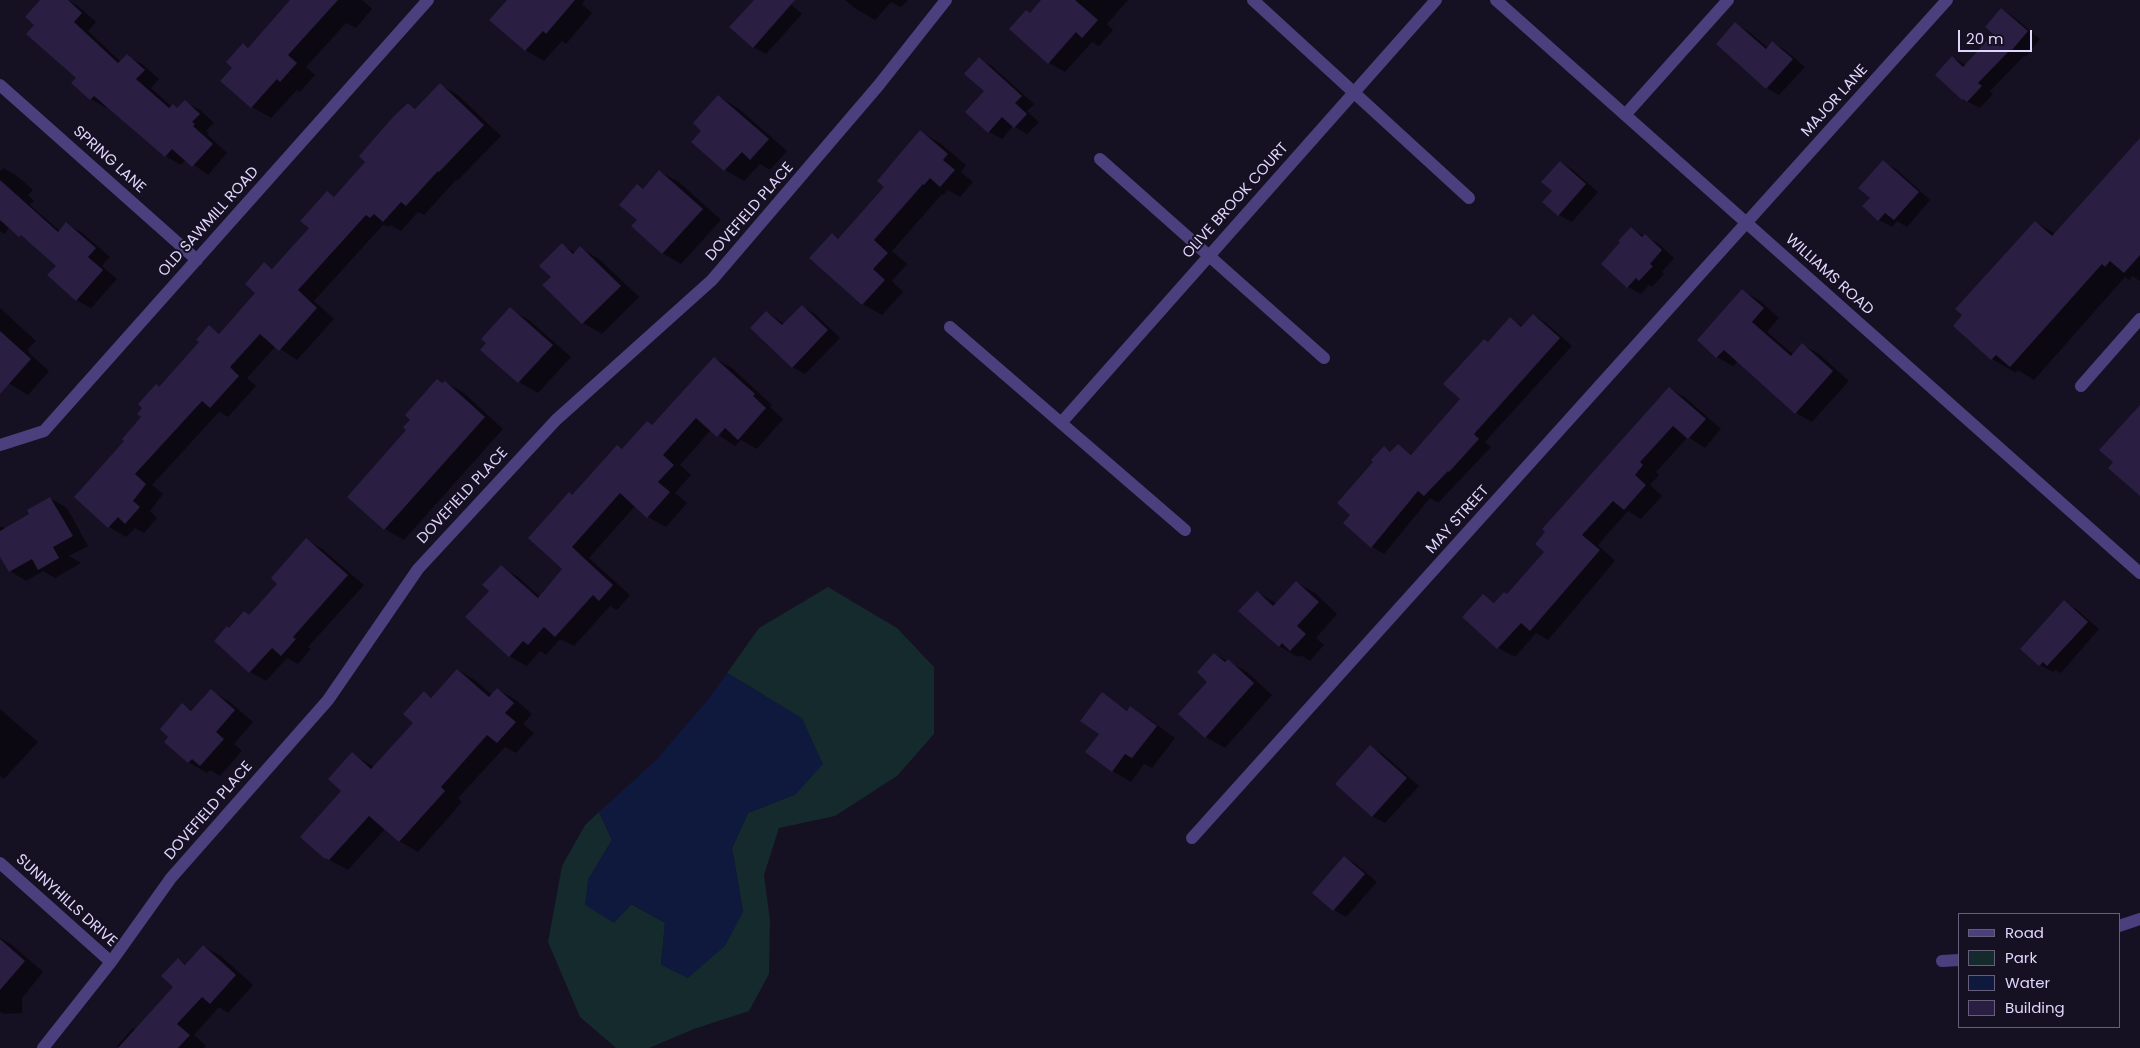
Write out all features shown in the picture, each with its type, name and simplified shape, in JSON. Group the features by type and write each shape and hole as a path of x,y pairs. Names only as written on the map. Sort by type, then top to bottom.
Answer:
{"street":[{"name":"OLD SAWMILL ROAD","path":"1,445 44,431 428,0"},
{"name":"DOVEFIELD PLACE","path":"43,1048 111,962 171,878 328,700 418,569 556,420 712,280 878,86 946,0"},
{"path":"1253,0 1469,198"},
{"name":"OLIVE BROOK COURT","path":"1061,423 1436,0"},
{"name":"WILLIAMS ROAD","path":"1496,0 2140,573"},
{"path":"1625,115 1728,0"},
{"name":"MAJOR LANE","path":"1747,224 1947,0"},
{"name":"SPRING LANE","path":"0,85 197,260"},
{"path":"1100,159 1324,358"},
{"name":"MAY STREET","path":"1192,838 1747,224"},
{"path":"2081,386 2140,319"},
{"path":"950,327 1185,530"},
{"name":"SUNNYHILLS DRIVE","path":"0,863 111,962"},
{"path":"2120,926 2140,919"},
{"path":"1942,961 1958,960"}],"green space":[{"path":"828,587 897,628 934,667 934,734 897,776 835,816 779,828 764,875 770,920 769,974 749,1011 694,1029 649,1048 616,1048 580,1017 548,942 562,866 585,825 599,812 612,840 588,880 665,923 661,965 743,912 732,848 748,813 796,794 762,694 727,673 759,628"}],"water":[{"path":"727,673 802,718 823,764 796,794 748,813 732,848 743,912 725,946 688,978 661,965 665,923 632,904 614,923 585,905 588,880 612,840 599,812 656,760 706,702"}],"building":[{"path":"40,0 68,0 82,13 74,22 118,63 127,54 145,70 136,79 169,108 173,104 177,108 185,100 200,114 192,122 195,124 193,126 213,144 192,167 172,149 165,157 94,96 90,100 71,83 76,78 26,34 34,25 25,17"},
{"path":"290,0 338,0 288,55 297,63 280,82 277,79 251,108 220,81 232,68 226,62 243,43 248,48"},
{"path":"507,0 575,0 546,34 543,31 525,51 489,20"},
{"path":"754,0 795,0 753,48 729,27"},
{"path":"1041,0 1075,0 1098,20 1082,38 1076,32 1048,64 1009,29 1026,10 1030,13"},
{"path":"2001,8 2028,31 2012,50 1978,83 1982,86 1967,102 1962,100 1935,75 1952,56 1963,67 1993,34 1985,27"},
{"path":"1735,22 1766,49 1772,41 1793,59 1766,89 1716,44"},
{"path":"979,57 1022,96 1015,103 1027,114 1014,128 1002,117 988,133 965,112 984,91 964,74"},
{"path":"440,83 484,125 406,206 401,202 383,222 374,214 370,218 366,215 298,290 317,308 279,351 260,334 230,367 239,376 210,408 202,401 135,474 146,484 133,501 140,507 125,524 118,517 108,528 74,497 124,441 122,439 141,417 137,414 142,408 138,404 156,384 159,387 199,342 196,340 209,325 219,334 255,293 245,284 264,262 272,269 309,228 300,221 327,191 334,197 365,162 359,156 394,116 408,103 415,109"},
{"path":"718,95 769,139 750,160 742,152 724,171 691,142 701,131 693,123"},
{"path":"920,130 948,154 943,160 955,170 940,187 930,178 923,184 874,240 888,253 873,269 885,280 862,305 809,258 832,233 838,239 884,187 877,181"},
{"path":"2140,138 2140,255 2124,273 2110,261 2105,267 2102,264 2010,367 1996,355 1991,360 1953,326 1962,315 1955,309 2035,221 2052,236"},
{"path":"1883,160 1919,192 1894,220 1885,213 1878,221 1862,206 1870,198 1858,188"},
{"path":"1560,161 1586,184 1558,216 1542,202 1552,191 1541,182"},
{"path":"659,170 703,209 662,254 631,226 637,220 619,205 637,184 643,189"},
{"path":"0,180 58,232 66,222 96,248 88,257 103,270 76,301 47,275 56,266 21,235 19,237 0,220"},
{"path":"1631,227 1642,237 1645,234 1662,250 1650,264 1653,266 1639,281 1636,278 1627,288 1601,264"},
{"path":"562,243 573,254 580,246 621,286 582,324 542,285 551,277 539,266"},
{"path":"1742,289 1764,308 1752,322 1791,356 1802,343 1833,371 1795,414 1724,350 1716,358 1697,340"},
{"path":"802,305 828,330 792,368 750,328 766,311 782,325"},
{"path":"510,307 553,345 518,383 480,350 486,343 481,339"},
{"path":"1533,314 1560,338 1474,434 1479,439 1424,496 1418,491 1371,548 1343,523 1350,515 1337,503 1373,462 1371,460 1384,446 1390,452 1398,444 1411,455 1460,399 1443,384 1484,339 1488,342 1510,317 1521,327"},
{"path":"0,331 31,359 0,394"},
{"path":"714,357 755,394 753,396 766,408 738,440 725,428 717,437 696,418 663,455 674,465 658,482 670,492 647,518 620,493 572,547 613,585 599,601 593,595 555,637 544,627 528,645 523,641 509,657 465,617 489,591 482,585 501,565 538,598 562,569 528,538 569,492 572,495 617,445 622,449 647,421 652,425"},
{"path":"437,379 442,383 445,381 485,417 384,530 347,497 406,430 403,427 410,420 405,415"},
{"path":"1669,387 1706,419 1688,439 1673,426 1640,462 1643,465 1635,475 1646,485 1624,510 1613,501 1582,535 1600,550 1530,631 1521,623 1497,649 1462,617 1483,594 1494,603 1504,592 1507,594 1544,552 1535,544 1545,532 1542,529"},
{"path":"2140,405 2140,496 2108,468 2113,462 2099,450"},
{"path":"50,497 73,536 53,547 59,558 38,570 32,559 9,572 0,557 0,531 29,514 27,510"},
{"path":"306,538 348,575 293,637 296,639 281,656 272,648 249,673 214,641 244,611 249,615 277,584 271,578"},
{"path":"1296,581 1319,602 1297,626 1306,634 1290,651 1282,643 1279,647 1238,611 1257,591 1273,606"},
{"path":"2064,600 2088,622 2047,666 2043,662 2039,666 2020,649"},
{"path":"1214,653 1225,662 1228,659 1254,683 1205,738 1178,714 1207,682 1197,672"},
{"path":"457,669 489,697 497,688 514,703 505,713 516,722 497,743 487,735 441,787 445,791 399,842 369,816 329,860 325,859 300,837 341,791 328,779 352,752 371,769 413,723 403,714 424,691 431,698"},
{"path":"211,689 235,710 216,732 224,739 200,766 192,759 188,763 164,742 168,737 160,729 182,703 191,711"},
{"path":"1102,692 1127,711 1130,706 1157,726 1132,758 1125,754 1112,772 1085,752 1099,734 1080,721"},
{"path":"1370,745 1407,778 1372,817 1335,784"},
{"path":"1344,856 1365,874 1333,911 1312,893"},
{"path":"0,939 25,961 0,990"},
{"path":"203,945 236,975 210,1004 202,997 177,1024 190,1035 178,1048 118,1048 173,987 161,976 178,958 185,965"}]}
